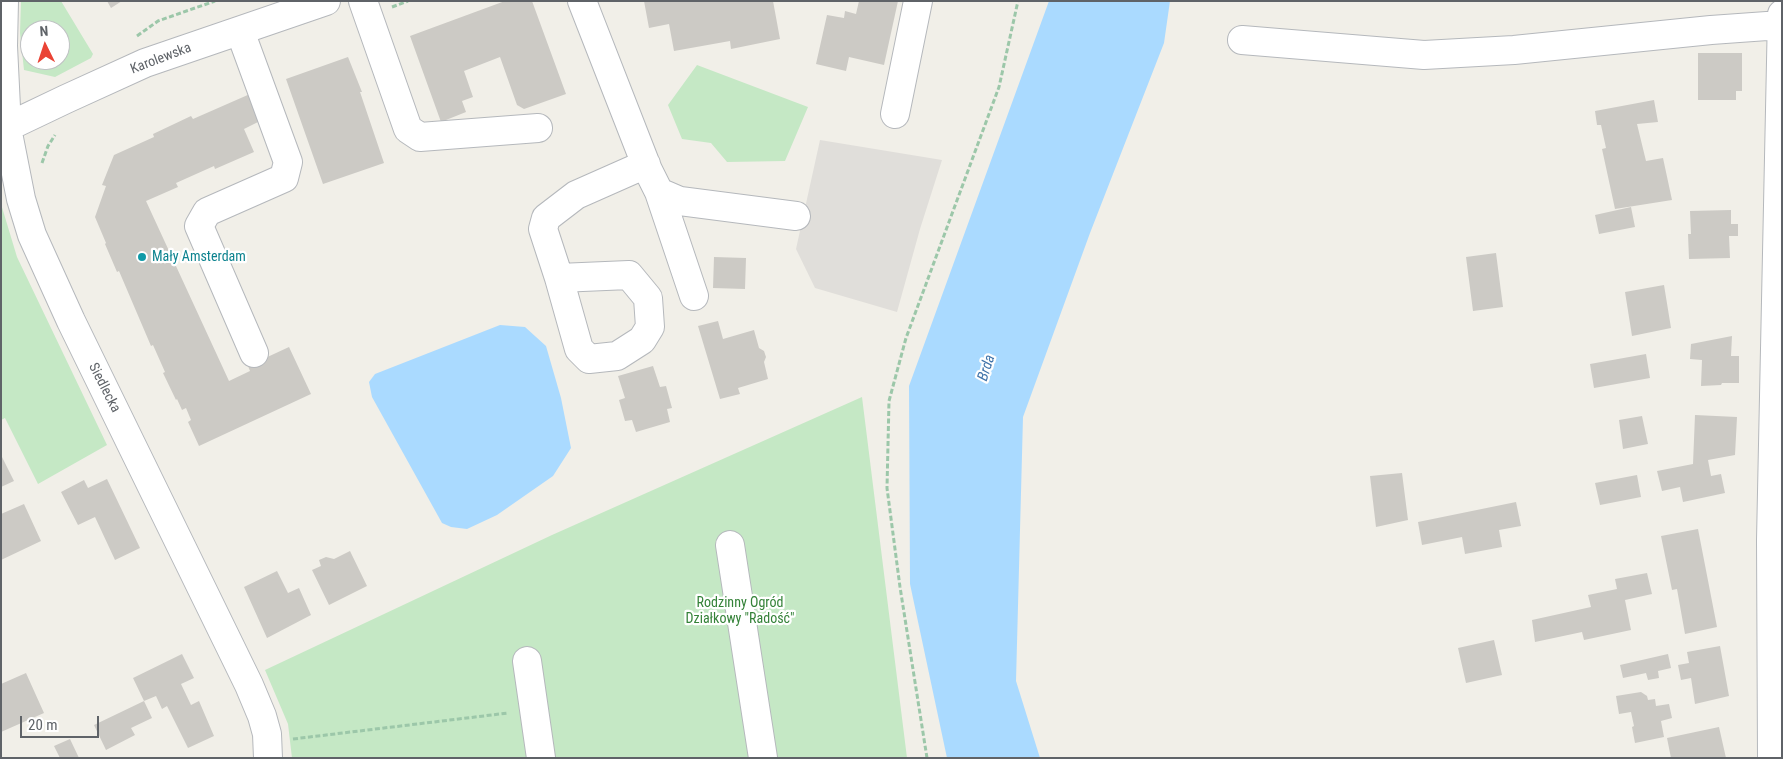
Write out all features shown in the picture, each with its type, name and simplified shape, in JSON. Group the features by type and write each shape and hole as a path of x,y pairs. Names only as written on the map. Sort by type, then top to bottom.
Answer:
{"street":[{"name":"Siedlecka","path":"4,1 2,46 4,129 32,235 45,266 249,685 265,725 268,758"},
{"name":"Karolewska","path":"4,129 145,63 326,1"},
{"path":"363,1 408,129 420,137 538,128"},
{"path":"582,1 646,164 659,192 694,296"},
{"path":"895,114 918,1"},
{"path":"1772,758 1777,669 1771,540 1782,14"},
{"path":"1242,40 1424,55 1514,50 1711,30 1781,25"},
{"path":"240,31 288,162 284,178 207,212 199,226 254,353"},
{"path":"559,278 543,229 546,218 576,195 646,164"},
{"path":"659,192 680,201 796,216"},
{"path":"730,545 763,758"},
{"path":"528,661 541,758"}],"path":[{"path":"927,758 900,587 887,488 889,401 906,338 999,87 1018,1"},
{"path":"290,739 534,710"}],"shaded area":[{"path":"820,140 942,160 920,229 897,312 815,288 796,249"}],"green space":[{"path":"21,1 61,1 93,54 91,58 70,69 70,20 20,20"},
{"path":"697,65 808,107 785,161 727,162 711,143 682,139 668,105"},
{"path":"24,70 68,70 55,77"},
{"path":"1,204 17,257 107,445 38,484 5,418 1,420"},
{"name":"Rodzinny Ogród Działkowy \"Radość\"","path":"862,397 907,758 292,758 288,724 265,670 552,535"}],"water":[{"name":"Brda","path":"1049,1 1170,1 1164,43 1090,233 1023,417 1016,681 1040,758 947,758 910,584 909,386"},
{"path":"500,325 525,327 546,346 561,398 571,448 553,476 497,515 467,529 451,527 442,523 372,397 369,382 375,374"}],"building":[{"path":"107,1 122,1 111,8"},
{"path":"505,1 532,1 566,94 524,109 517,105 500,57 464,71 473,97 462,101 466,112 441,122 410,36"},
{"path":"644,1 773,1 780,39 731,49 730,41 674,51 669,24 649,28"},
{"path":"859,1 898,1 884,65 849,57 846,71 816,64 827,15 844,18 845,11 856,14"},
{"path":"1698,53 1742,53 1742,91 1736,91 1736,100 1698,100"},
{"path":"348,57 362,92 360,92 384,163 323,184 286,79"},
{"name":"Mały Amsterdam","path":"250,94 262,120 244,129 254,152 215,169 214,166 176,183 178,187 146,201 229,381 250,371 248,366 289,347 311,394 199,446 188,422 191,420 186,408 182,410 163,373 165,372 153,345 151,346 119,271 117,272 95,217 106,186 102,185 114,155 154,137 153,134 191,116 193,119"},
{"path":"1654,100 1658,122 1637,124 1646,161 1663,158 1672,200 1615,209 1602,149 1606,148 1601,125 1597,125 1595,111"},
{"path":"1631,207 1635,227 1599,234 1595,215"},
{"path":"1731,210 1731,224 1738,224 1738,236 1729,236 1730,258 1689,259 1688,234 1691,234 1690,211"},
{"path":"1496,253 1503,307 1473,311 1466,257"},
{"path":"714,257 746,258 745,289 713,288"},
{"path":"1664,285 1671,328 1632,336 1625,292"},
{"path":"718,321 723,339 754,330 759,348 764,351 766,357 764,362 768,379 738,388 740,394 720,399 698,326"},
{"path":"1732,336 1731,356 1739,356 1739,383 1701,386 1702,360 1690,359 1691,344"},
{"path":"1646,354 1650,378 1594,388 1590,364"},
{"path":"653,366 660,387 666,386 672,408 667,409 670,422 636,432 632,420 625,421 619,400 625,398 618,376"},
{"path":"1695,415 1737,417 1735,455 1708,460 1711,476 1721,474 1725,493 1683,502 1680,487 1662,491 1657,471 1693,464"},
{"path":"1642,416 1648,444 1623,449 1619,420"},
{"path":"1,455 14,481 1,487"},
{"path":"1402,473 1408,520 1376,527 1370,476"},
{"path":"1637,475 1641,497 1600,505 1595,483"},
{"path":"107,479 140,548 115,560 95,517 78,525 61,492 84,480 88,488"},
{"path":"1516,502 1521,526 1499,530 1502,547 1465,554 1462,537 1422,545 1418,522"},
{"path":"24,504 41,541 1,560 1,514"},
{"path":"1698,529 1717,627 1685,634 1677,589 1672,590 1661,536"},
{"path":"350,551 367,586 329,605 312,570 321,566 319,560 326,557 334,559"},
{"path":"277,571 288,593 299,588 311,615 267,638 244,587"},
{"path":"1647,573 1652,594 1625,600 1631,630 1584,640 1582,632 1535,642 1532,620 1591,607 1588,595 1617,589 1615,579"},
{"path":"1494,640 1502,675 1466,683 1458,648"},
{"path":"1720,646 1729,696 1695,704 1691,678 1681,680 1678,665 1689,663 1687,652"},
{"path":"182,654 194,678 181,684 191,705 199,701 214,736 188,748 167,706 162,709 156,696 144,701 133,678"},
{"path":"1668,654 1671,668 1658,671 1659,678 1648,680 1646,673 1623,678 1620,665"},
{"path":"26,673 44,713 1,732 1,684"},
{"path":"1641,692 1647,696 1648,700 1655,699 1656,706 1669,704 1672,718 1661,721 1664,737 1635,743 1631,712 1619,714 1616,696"},
{"path":"144,701 152,718 131,728 135,735 106,750 94,725"},
{"path":"1719,727 1726,758 1671,758 1667,738"},
{"path":"70,739 79,758 60,758 54,746"}],"place":[{"name":"Mały Amsterdam","path":"142,257"}]}
